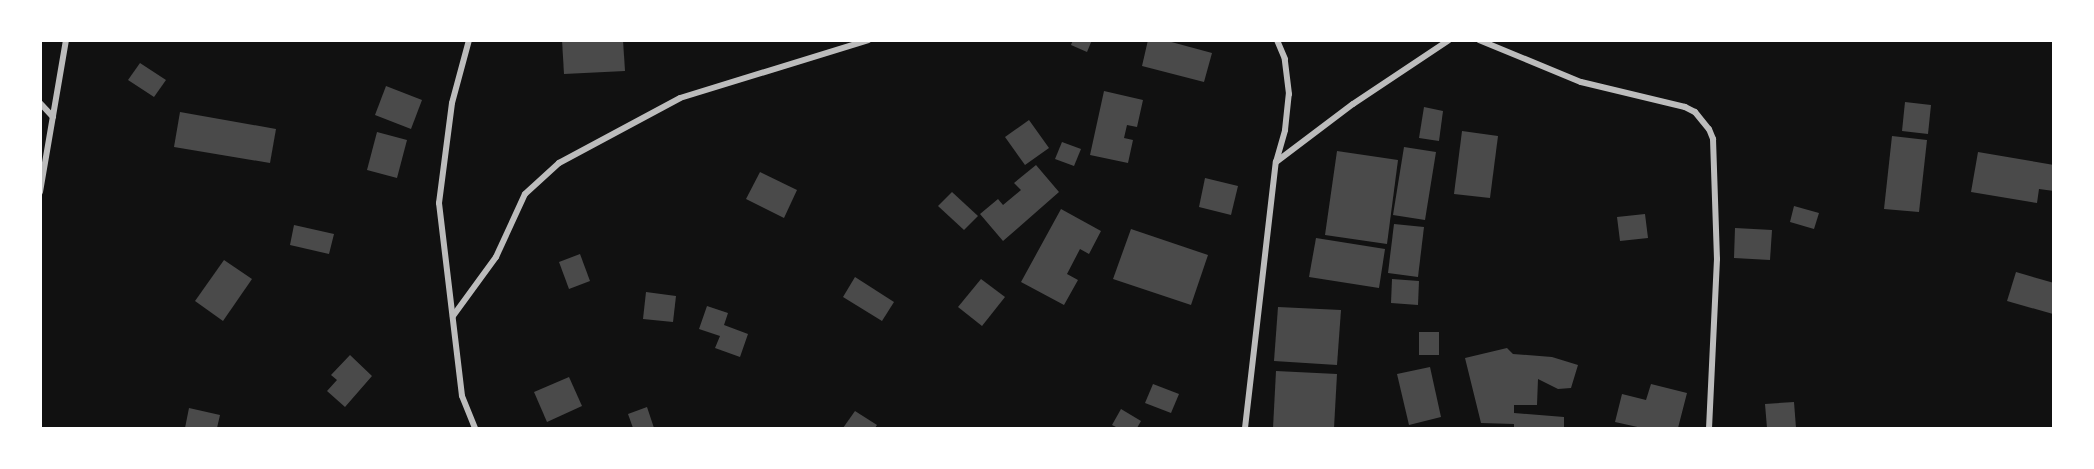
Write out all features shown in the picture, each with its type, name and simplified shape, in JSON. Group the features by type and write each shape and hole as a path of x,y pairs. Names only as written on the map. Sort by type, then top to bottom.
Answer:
{"street":[{"path":"40,192 66,40"},
{"path":"469,40 452,103 439,203 462,396 476,429"},
{"path":"453,316 496,256 525,194 559,163 680,98 868,40"},
{"path":"1245,429 1276,162 1285,130 1289,94 1285,59 1277,40"},
{"path":"1276,162 1353,104 1449,40"},
{"path":"1479,40 1581,82 1685,107 1695,112 1709,129 1713,139 1717,259 1709,429"},
{"path":"40,103 53,117"}],"building":[{"path":"562,40 623,40 625,71 564,74"},
{"path":"1073,40 1092,40 1087,52 1071,45"},
{"path":"1148,40 1164,40 1212,53 1204,82 1142,66"},
{"path":"140,63 166,80 154,97 128,80"},
{"path":"386,86 422,100 411,129 375,115"},
{"path":"1104,91 1143,100 1137,127 1127,125 1124,138 1133,140 1128,163 1090,155"},
{"path":"1905,102 1931,105 1928,134 1902,131"},
{"path":"1424,107 1443,111 1439,141 1419,138"},
{"path":"180,112 276,129 270,163 174,147"},
{"path":"1029,120 1049,148 1025,165 1005,137"},
{"path":"1462,131 1498,136 1490,198 1454,194"},
{"path":"377,132 407,140 397,178 367,170"},
{"path":"1892,136 1927,140 1919,212 1884,209"},
{"path":"1062,142 1081,149 1074,166 1055,159"},
{"path":"1404,147 1436,152 1425,220 1393,215"},
{"path":"1337,151 1398,160 1387,244 1325,235"},
{"path":"1978,152 2054,165 2054,191 2039,189 2037,203 1971,192"},
{"path":"1036,165 1059,192 1003,241 980,214 998,199 1003,205 1021,190 1014,183"},
{"path":"760,172 797,190 784,218 746,199"},
{"path":"1205,178 1238,186 1231,215 1199,207"},
{"path":"952,192 978,216 964,230 938,206"},
{"path":"1794,206 1819,213 1814,229 1790,222"},
{"path":"1061,209 1101,231 1089,254 1080,249 1067,274 1078,280 1064,305 1021,282"},
{"path":"1645,214 1648,238 1620,241 1617,217"},
{"path":"1394,224 1424,227 1418,277 1388,273"},
{"path":"294,225 334,234 329,254 290,245"},
{"path":"1735,228 1772,230 1770,260 1734,258"},
{"path":"1131,229 1208,255 1191,305 1113,279"},
{"path":"1316,238 1385,249 1379,288 1309,277"},
{"path":"580,254 590,281 569,289 559,262"},
{"path":"224,260 252,279 223,321 195,301"},
{"path":"2016,272 2054,283 2053,314 2007,301"},
{"path":"855,277 894,302 882,321 843,297"},
{"path":"981,279 1005,297 982,326 958,307"},
{"path":"1392,279 1419,281 1418,305 1391,303"},
{"path":"646,292 676,296 673,322 643,319"},
{"path":"707,306 728,313 724,325 748,334 740,357 715,348 720,336 699,329"},
{"path":"1278,307 1341,310 1337,365 1274,361"},
{"path":"1419,332 1439,332 1439,355 1419,355"},
{"path":"1507,348 1513,354 1552,357 1578,365 1571,388 1558,389 1538,379 1537,405 1514,405 1514,413 1564,417 1564,428 1514,428 1514,424 1481,423 1465,358"},
{"path":"350,355 372,376 345,407 327,391 337,380 331,375"},
{"path":"1430,367 1441,417 1409,425 1397,374"},
{"path":"1276,371 1337,374 1334,428 1273,428"},
{"path":"569,377 582,406 547,422 534,392"},
{"path":"1153,384 1179,394 1171,413 1145,403"},
{"path":"1651,384 1687,393 1678,428 1642,428 1615,422 1622,394 1646,400"},
{"path":"1794,402 1796,428 1767,428 1765,404"},
{"path":"647,407 654,428 633,428 628,414"},
{"path":"189,408 220,415 217,428 185,428"},
{"path":"1121,409 1141,421 1137,428 1118,428 1112,425"},
{"path":"855,411 877,425 875,428 843,428"}]}
